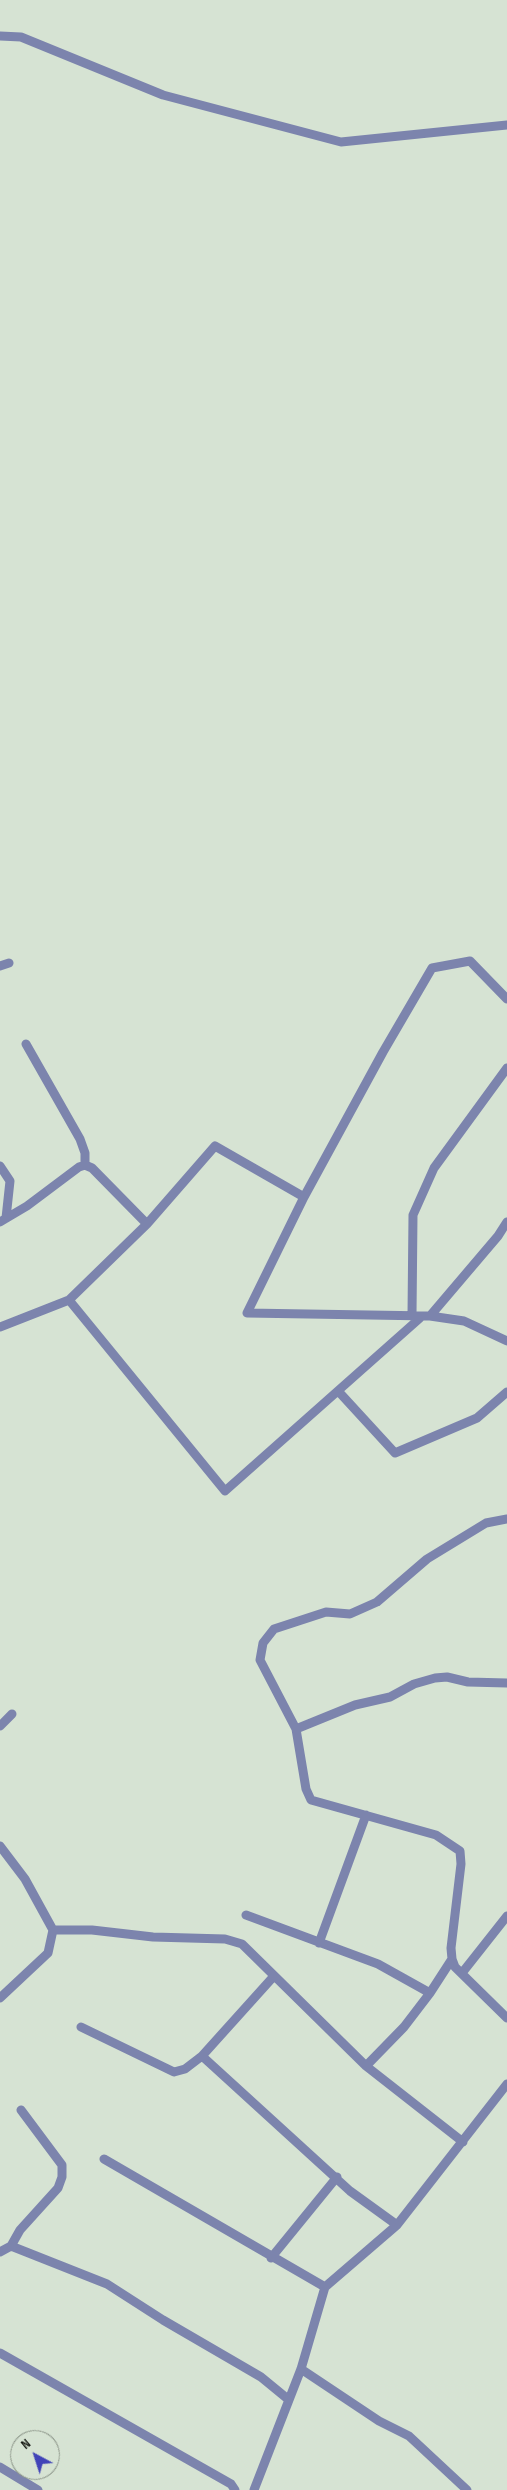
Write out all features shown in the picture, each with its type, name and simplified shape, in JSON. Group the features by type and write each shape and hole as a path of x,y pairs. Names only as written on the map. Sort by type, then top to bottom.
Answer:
{"street":[{"path":"0,36 21,38 163,95 341,142 507,125"},
{"path":"507,998 470,961 432,968 383,1052 304,1196 247,1313 430,1316 464,1321 507,1341"},
{"path":"0,966 10,963"},
{"path":"26,1044 80,1138 85,1153 85,1165"},
{"path":"69,1300 225,1491 339,1392 416,1316 413,1216 434,1168 507,1068"},
{"path":"0,1327 69,1300 147,1224 215,1146 304,1196"},
{"path":"3,1220 27,1206 85,1165 92,1168 147,1224"},
{"path":"0,1166 10,1181 3,1220"},
{"path":"430,1316 498,1236 507,1222"},
{"path":"339,1392 395,1452 477,1418 507,1392"},
{"path":"507,1519 486,1523 427,1559 377,1602 350,1614 326,1612 274,1630 263,1643 260,1660 296,1729 306,1789 311,1800 436,1834 460,1851 461,1864 451,1948 452,1959 462,1974 507,2018"},
{"path":"296,1729 355,1705 390,1697 414,1684 435,1678 447,1677 468,1682 507,1682"},
{"path":"0,1726 12,1714"},
{"path":"319,1943 366,1815"},
{"path":"0,1846 25,1879 53,1930 48,1953 0,1998"},
{"path":"246,1915 378,1964 430,1994"},
{"path":"462,1974 507,1916"},
{"path":"53,1930 92,1930 153,1937 225,1940 242,1944 366,2066 463,2142"},
{"path":"366,2066 404,2027 430,1994 452,1959"},
{"path":"81,2026 174,2072 185,2069 202,2056 274,1976"},
{"path":"202,2056 337,2177 350,2191 397,2225"},
{"path":"254,2490 301,2369 325,2287 397,2225 506,2085"},
{"path":"0,2252 11,2246 20,2230 58,2188 62,2177 62,2165 21,2110"},
{"path":"104,2159 271,2258 325,2287"},
{"path":"271,2258 337,2177"},
{"path":"11,2246 107,2284 163,2320 260,2377 289,2400"},
{"path":"0,2353 197,2464 231,2484 235,2490"},
{"path":"301,2369 379,2421 409,2436 468,2490"},
{"path":"0,2468 38,2490"}]}
